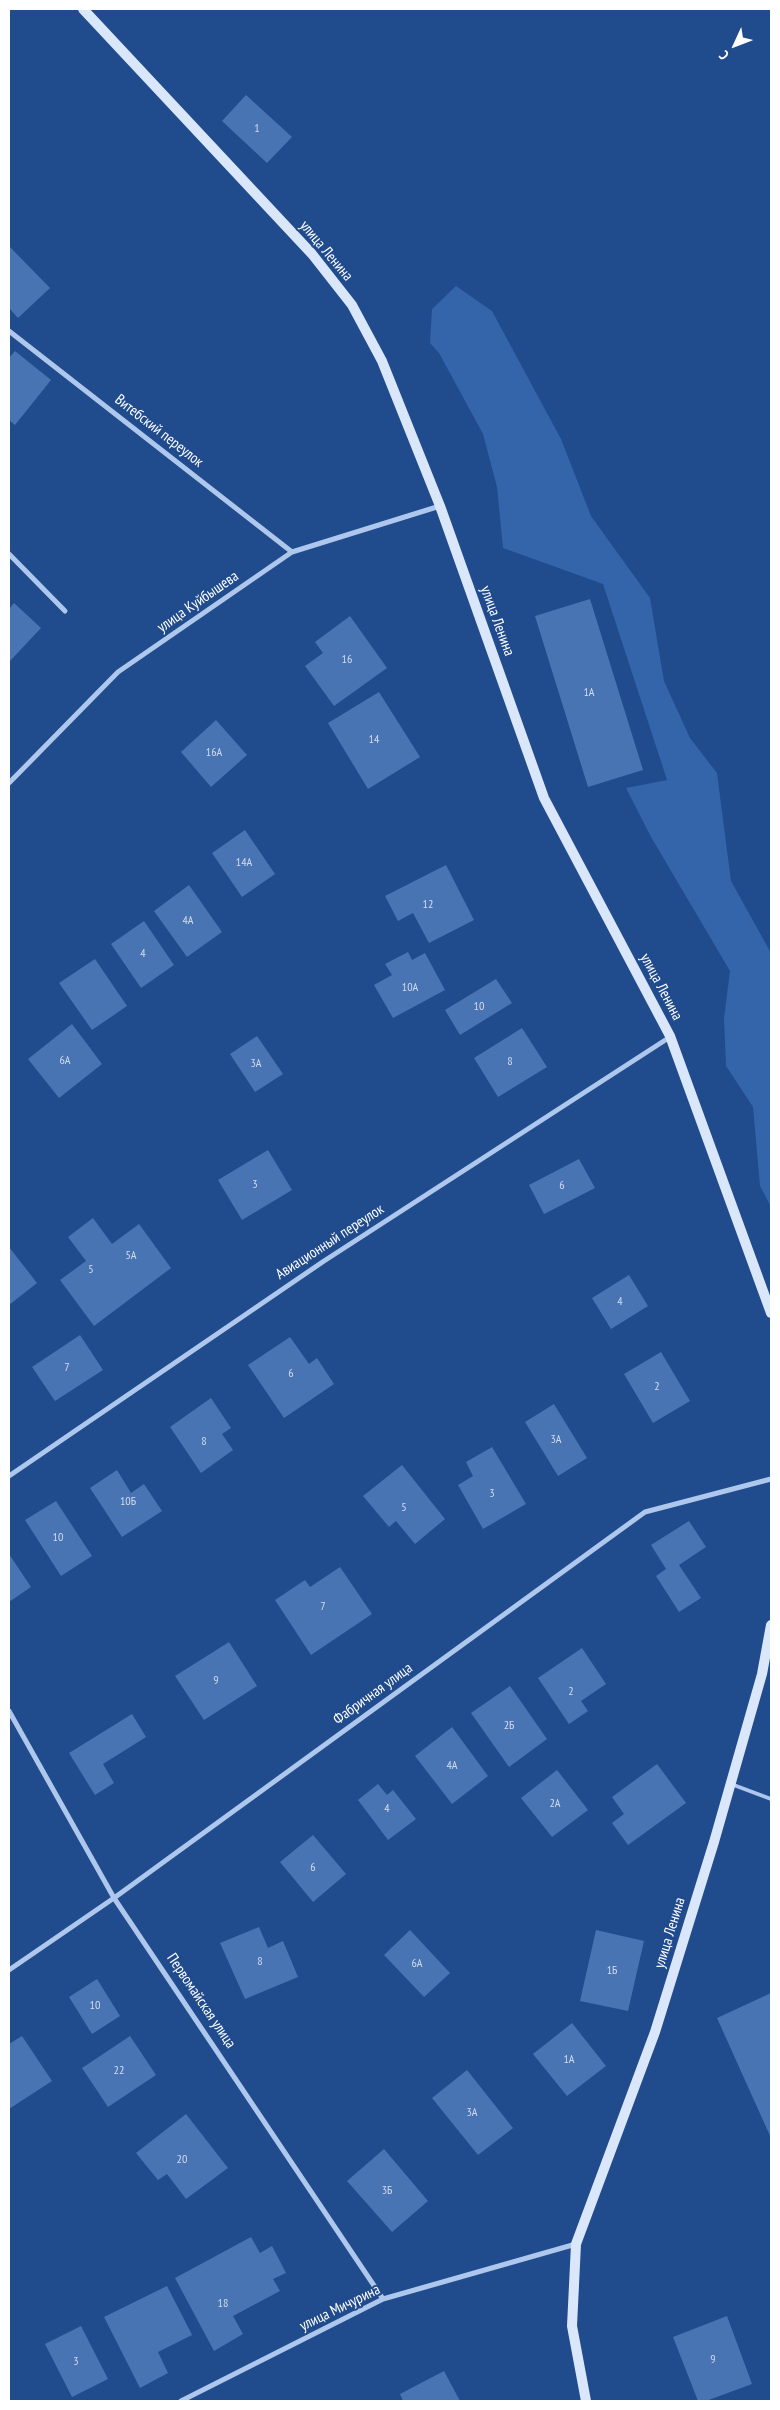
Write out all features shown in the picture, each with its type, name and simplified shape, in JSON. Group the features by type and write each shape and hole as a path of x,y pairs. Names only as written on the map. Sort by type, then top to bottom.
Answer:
{"street":[{"name":"улица Ленина","path":"83,9 312,254 352,305 382,361 440,506 544,798 670,1036 771,1313"},
{"name":"Витебский переулок","path":"9,331 292,552"},
{"name":"улица Куйбышева","path":"9,783 118,672 292,552 440,506"},
{"path":"9,554 65,611"},
{"name":"Авиационный переулок","path":"9,1476 324,1260 670,1036"},
{"name":"Фабричная улица","path":"9,1970 114,1898 645,1512 771,1479"},
{"name":"улица Ленина","path":"576,2244 655,2032 762,1674 771,1625"},
{"name":"Первомайская улица","path":"9,1711 114,1898 383,2299"},
{"path":"576,2244 572,2326 586,2401"},
{"name":"улица Мичурина","path":"180,2401 383,2299 576,2244"}],"lane":[{"path":"730,1784 771,1799"}],"shaded area":[{"path":"456,286 492,311 561,439 591,516 650,598 664,681 690,738 717,773 731,881 771,953 771,1207 760,1186 753,1107 726,1066 724,1018 730,971 651,837 626,788 667,780 603,584 503,548 497,487 483,434 439,353 430,343 432,309"}],"building":[{"path":"246,95 292,137 267,163 222,121"},
{"path":"10,247 50,288 18,318 9,308"},
{"path":"15,351 51,380 15,425 9,420 9,358"},
{"path":"590,599 643,770 588,787 535,616"},
{"path":"14,603 41,628 10,661 9,609"},
{"path":"350,616 387,668 334,706 305,666 323,653 315,642"},
{"path":"379,692 420,757 368,789 328,723"},
{"path":"216,720 247,755 211,787 181,752"},
{"path":"245,830 275,874 242,897 212,853"},
{"path":"446,865 474,920 429,943 413,913 398,921 385,896"},
{"path":"189,885 222,932 187,957 154,911"},
{"path":"144,921 174,965 141,988 111,944"},
{"path":"408,952 412,960 425,953 445,990 393,1018 374,985 392,975 385,964"},
{"path":"95,959 127,1006 92,1030 59,983"},
{"path":"496,979 512,1003 460,1035 445,1010"},
{"path":"72,1024 102,1064 59,1098 28,1059"},
{"path":"522,1028 547,1067 498,1097 474,1058"},
{"path":"257,1036 283,1074 255,1092 230,1054"},
{"path":"268,1150 292,1190 242,1220 218,1180"},
{"path":"579,1159 595,1188 544,1214 529,1185"},
{"path":"93,1218 112,1244 139,1224 171,1268 94,1326 60,1280 86,1261 68,1237"},
{"path":"9,1247 37,1283 9,1305"},
{"path":"629,1275 648,1306 611,1329 592,1298"},
{"path":"80,1335 103,1370 55,1401 32,1367"},
{"path":"290,1337 309,1364 317,1358 334,1384 284,1418 248,1365"},
{"path":"661,1352 690,1401 653,1423 624,1374"},
{"path":"211,1398 231,1428 222,1434 233,1450 201,1473 170,1427"},
{"path":"554,1404 587,1458 558,1476 525,1422"},
{"path":"492,1447 526,1504 483,1529 458,1485 473,1476 466,1462"},
{"path":"402,1465 445,1519 415,1544 396,1521 389,1527 363,1496"},
{"path":"117,1470 131,1493 144,1484 162,1511 122,1537 90,1488"},
{"path":"56,1501 92,1556 61,1576 25,1520"},
{"path":"689,1521 706,1547 679,1565 701,1598 679,1612 656,1576 666,1569 651,1545"},
{"path":"9,1554 31,1587 9,1602"},
{"path":"340,1567 372,1614 311,1655 275,1600 305,1580 310,1587"},
{"path":"229,1642 257,1686 204,1720 175,1676"},
{"path":"582,1648 606,1684 581,1701 588,1711 569,1724 538,1678"},
{"path":"510,1686 547,1739 509,1767 471,1713"},
{"path":"132,1714 146,1737 103,1764 114,1783 95,1795 69,1753"},
{"path":"452,1727 488,1776 452,1804 415,1756"},
{"path":"657,1764 686,1803 628,1845 612,1823 624,1814 612,1797"},
{"path":"557,1770 588,1810 552,1837 521,1798"},
{"path":"378,1784 387,1795 393,1790 416,1819 388,1840 358,1800"},
{"path":"313,1835 346,1874 313,1902 280,1862"},
{"path":"259,1927 268,1948 283,1941 298,1977 245,1999 220,1943"},
{"path":"410,1930 450,1973 424,1997 384,1955"},
{"path":"596,1930 644,1941 628,2011 580,2001"},
{"path":"97,1979 120,2016 92,2034 69,1997"},
{"path":"771,1993 771,2138 717,2018"},
{"path":"572,2023 606,2066 567,2096 533,2054"},
{"path":"22,2036 52,2081 9,2109 9,2044"},
{"path":"130,2036 156,2075 108,2107 82,2068"},
{"path":"467,2070 513,2128 478,2155 432,2098"},
{"path":"186,2114 228,2168 186,2199 167,2174 158,2180 136,2153"},
{"path":"384,2149 428,2201 392,2232 347,2181"},
{"path":"251,2237 260,2253 272,2246 286,2273 273,2279 280,2291 233,2316 243,2334 214,2351 175,2278"},
{"path":"167,2286 192,2335 158,2352 168,2373 140,2388 104,2317"},
{"path":"727,2316 752,2384 706,2401 698,2401 673,2337"},
{"path":"81,2326 108,2379 72,2397 45,2344"},
{"path":"444,2371 460,2401 403,2401 400,2394"}]}
